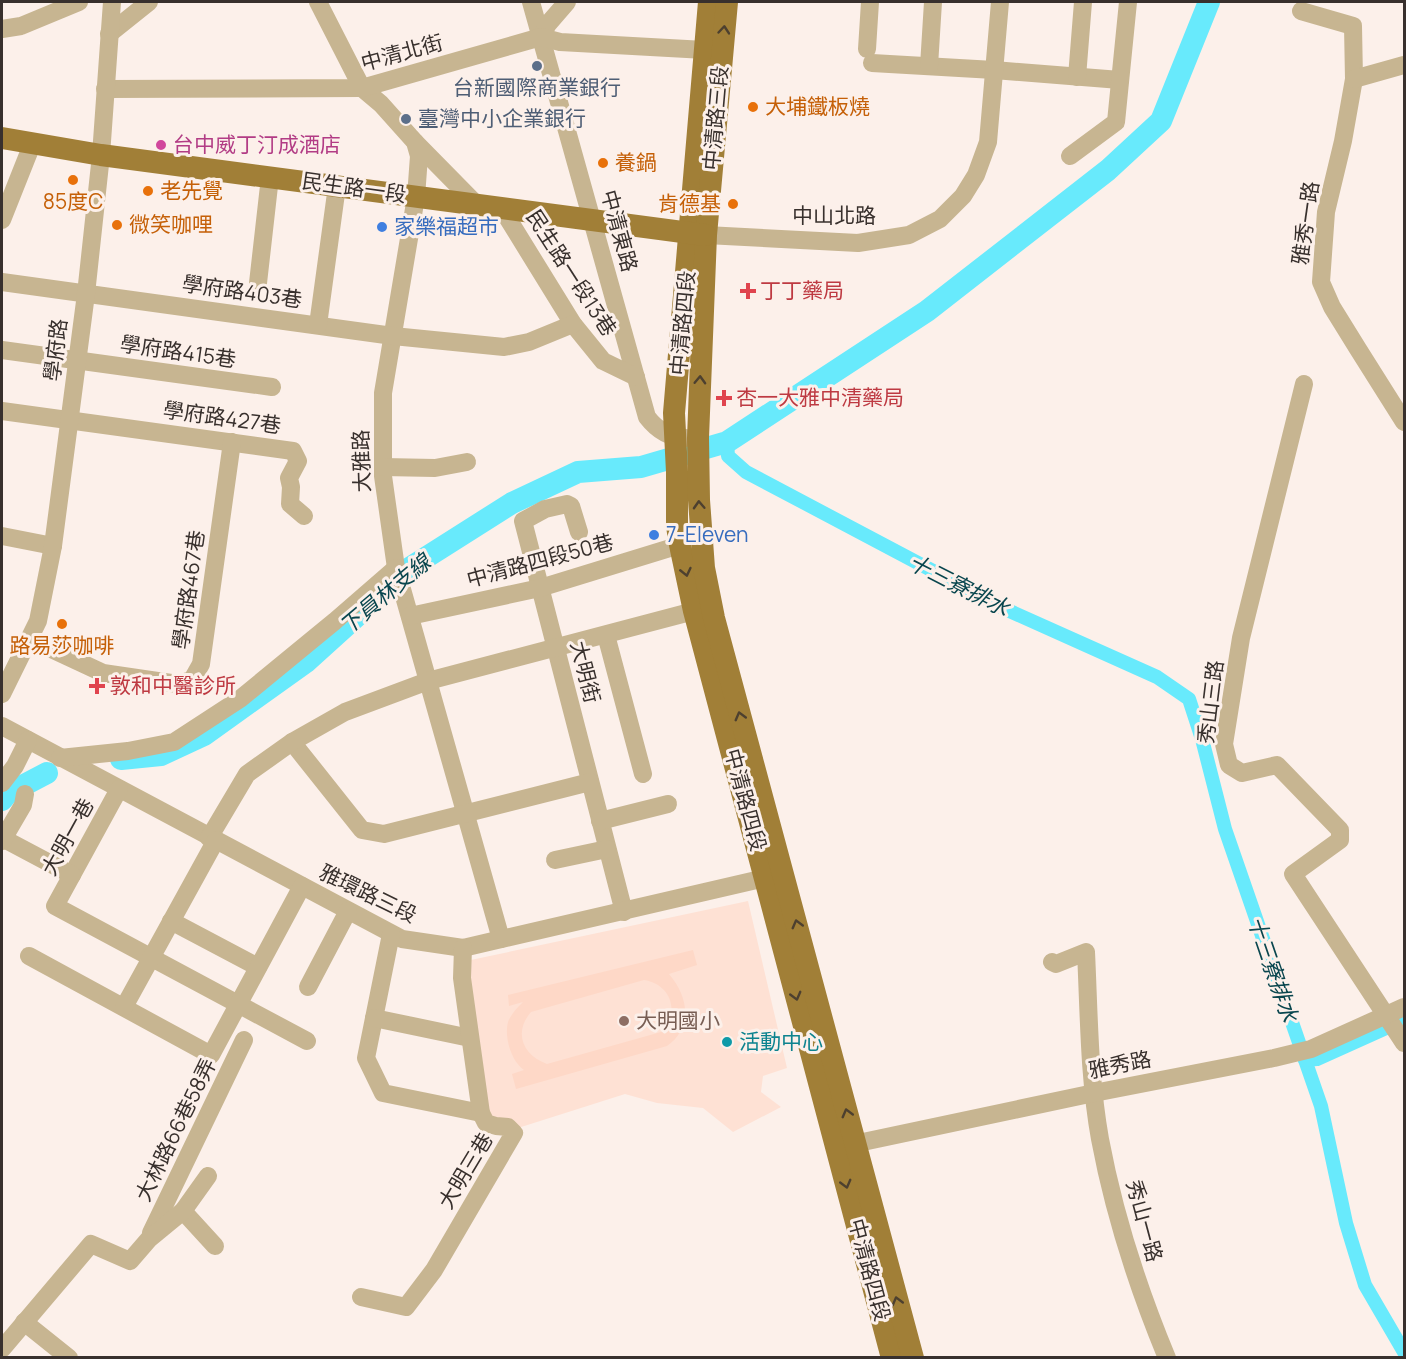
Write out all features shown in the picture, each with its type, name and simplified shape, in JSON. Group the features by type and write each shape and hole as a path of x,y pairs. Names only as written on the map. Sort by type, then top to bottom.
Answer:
{"main road":[{"name":"中清路三段","path":"699,234 705,50 709,2"},
{"name":"中清路三段","path":"699,234 727,2"},
{"name":"民生路一段","path":"2,138 101,155 699,234"},
{"name":"中清路四段","path":"699,234 674,413 687,450 704,568 714,618 774,876"},
{"name":"中清路四段","path":"687,450 677,515 680,545 694,611 774,876 846,1145 913,1358"},
{"name":"中清路四段","path":"846,1145 892,1358"}],"street":[{"path":"2,30 21,26 80,2"},
{"name":"學府路","path":"2,694 38,621 53,546 86,294 101,155 112,2"},
{"path":"109,34 149,2"},
{"path":"318,2 362,88 381,104 477,205"},
{"name":"中清東路","path":"531,2 647,417 655,428 687,450"},
{"path":"542,37 548,24 567,2"},
{"path":"870,2 869,56 929,66 1120,80"},
{"path":"929,66 933,2"},
{"name":"中山北路","path":"699,234 858,243 909,235 940,219 963,196 976,175 988,142 1000,2"},
{"path":"1077,77 1083,2"},
{"path":"1070,156 1116,122 1128,2"},
{"name":"雅秀一路","path":"1301,12 1353,26 1354,80 1343,141 1326,212 1321,282 1343,324 1404,422"},
{"name":"中清北街","path":"105,89 362,88 542,37 560,42 705,50"},
{"path":"1354,80 1404,65"},
{"path":"2,220 33,142"},
{"name":"大雅路","path":"415,142 420,156 416,197 383,393 383,467 387,516 396,568 501,939"},
{"path":"258,282 270,177"},
{"path":"318,325 337,186"},
{"name":"民生路一段13巷","path":"502,209 573,324 603,361 636,377"},
{"name":"學府路403巷","path":"2,282 393,336 504,347 530,342 573,324"},
{"name":"學府路415巷","path":"2,350 272,387"},
{"name":"秀山三路","path":"1304,384 1241,638 1224,744 1229,765 1242,772 1277,765 1340,830 1340,840 1293,873 1404,1043"},
{"name":"學府路427巷","path":"2,411 293,451 298,461 289,478 290,504 304,516"},
{"name":"學府路467巷","path":"30,639 103,673 178,684 192,680 201,664 232,442"},
{"path":"383,467 435,468 467,462"},
{"name":"大明街","path":"579,532 571,506 567,504 545,509 523,521 624,912"},
{"path":"2,536 53,546"},
{"name":"中清路四段50巷","path":"410,616 540,588 680,545"},
{"path":"60,758 128,751 174,742 240,699 396,568"},
{"path":"124,1007 247,774 292,742 345,712 428,681 694,611"},
{"path":"606,635 643,774"},
{"name":"雅環路三段","path":"2,726 402,939 463,948 774,876"},
{"path":"2,783 15,766 28,740"},
{"path":"292,742 362,830 384,834 590,782"},
{"name":"大明一巷","path":"112,785 72,875 55,906 151,957"},
{"path":"25,794 23,805 3,840 72,875"},
{"path":"600,821 668,804"},
{"path":"555,860 607,849"},
{"path":"29,956 211,1055 302,886"},
{"path":"308,987 348,911"},
{"path":"171,921 258,967"},
{"path":"391,934 366,1058 383,1093 481,1113"},
{"name":"大明三巷","path":"361,1297 406,1307 434,1270 514,1133 508,1127 486,1123 481,1113 462,978 463,948"},
{"name":"秀山一路","path":"1052,962 1056,964 1086,952 1094,1093 1100,1139 1133,1267 1167,1358"},
{"path":"151,957 307,1041"},
{"name":"雅秀路","path":"846,1145 1311,1049 1404,1007"},
{"path":"374,1018 470,1038"},
{"name":"大林路66巷58弄","path":"149,1239 244,1040"},
{"name":"大林路66巷58弄","path":"2,1349 91,1244 130,1261 149,1239 183,1211 208,1176"},
{"name":"大林路66巷58弄","path":"183,1211 215,1246"},
{"path":"24,1322 69,1358"}],"shaded area":[{"name":"大明國小","path":"748,901 787,1068 763,1076 761,1092 781,1107 733,1132 703,1108 657,1103 625,1094 518,1128 486,1115 466,961"},
{"path":"693,950 697,965 669,974 684,1001 685,1021 676,1038 667,1046 516,1089 512,1074 524,1070 512,1055 507,1028 511,1016 523,1002 509,1006 508,995","holes":["644,980 653,983 667,993 672,1008 671,1016 661,1032 547,1064 532,1055 523,1043 523,1028 531,1012"]}],"waterway":[{"name":"下員林支線","path":"121,759 161,755 204,735 306,662 411,567 512,503 578,472 641,467 727,442 927,311 1108,170 1161,121 1209,2"},
{"name":"十三寮排水","path":"727,442 728,456 746,472 1003,608 1157,677 1189,699 1202,739 1225,829 1321,1106 1346,1223 1365,1285 1404,1352"},
{"name":"下員林支線","path":"2,800 7,794 47,773"},
{"path":"1305,1060 1317,1059 1404,1020"}],"place":[{"name":"台新國際商業銀行","path":"537,66"},
{"name":"大埔鐵板燒","path":"753,107"},
{"name":"臺灣中小企業銀行","path":"406,119"},
{"name":"台中威丁汀成酒店","path":"161,145"},
{"name":"養鍋","path":"603,163"},
{"name":"85度C","path":"73,180"},
{"name":"老先覺","path":"148,191"},
{"name":"肯德基","path":"733,204"},
{"name":"微笑咖哩","path":"117,225"},
{"name":"家樂福超市","path":"382,227"},
{"name":"丁丁藥局","path":"748,291"},
{"name":"杏一大雅中清藥局","path":"724,398"},
{"name":"7-Eleven","path":"654,535"},
{"name":"路易莎咖啡","path":"62,624"},
{"name":"敦和中醫診所","path":"97,686"},
{"name":"大明國小","path":"624,1021"},
{"name":"活動中心","path":"727,1042"}]}
